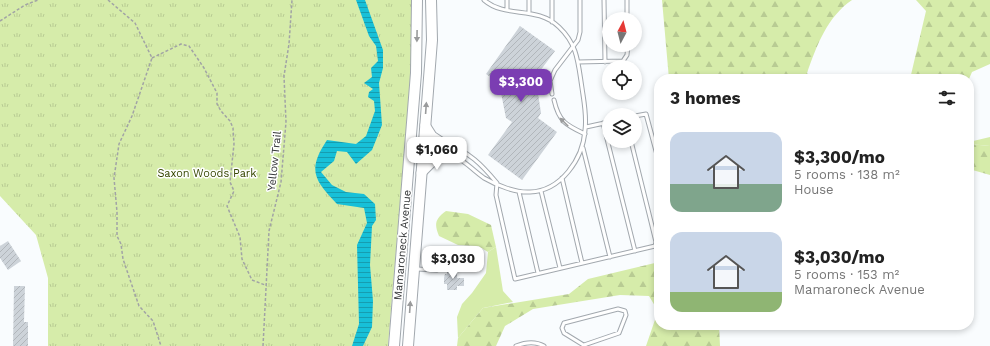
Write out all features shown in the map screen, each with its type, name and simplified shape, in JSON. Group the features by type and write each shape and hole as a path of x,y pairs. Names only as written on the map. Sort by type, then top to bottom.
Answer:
{"main road":[{"name":"Mamaroneck Avenue","path":"394,346 416,73 417,0"},
{"name":"Mamaroneck Avenue","path":"408,346 432,40 431,0"},
{"path":"425,125 432,136 444,144"},
{"path":"421,173 442,154"}],"lane":[{"path":"410,148 423,149 463,160 484,178 505,188 519,192 546,190 562,178 576,162 582,146 586,127 578,62 574,46 558,26 545,16 529,12 494,8 484,0"},
{"path":"507,0 507,10"},
{"path":"529,0 529,12"},
{"path":"552,0 552,22"},
{"path":"552,94 550,81 555,70 574,46 580,32 580,0"},
{"path":"604,0 605,60"},
{"path":"627,0 627,12"},
{"path":"578,62 602,62"},
{"path":"554,100 560,120 568,126 585,134"},
{"path":"642,115 646,114 654,144"},
{"path":"586,127 602,123"},
{"path":"410,148 423,149 444,144 466,152 483,166 497,183 496,195 516,278 654,246"},
{"path":"582,146 610,257"},
{"path":"609,148 635,251"},
{"path":"633,148 654,226"},
{"path":"562,178 582,263"},
{"path":"541,191 560,268"},
{"path":"519,192 538,273"},
{"path":"413,269 436,270 439,252 478,256"},
{"path":"618,309 625,311 626,315 619,333 585,345 564,332 562,328 564,323 618,309"},
{"path":"516,346 530,342 544,346"}],"path":[{"path":"0,20 25,5 38,0"},
{"path":"108,0 135,23 152,58 148,73 116,154 114,188 117,212 117,236 121,244 123,259 139,306 153,321 161,346"},
{"name":"Yellow Trail","path":"263,346 266,318 265,285 269,231 281,182 286,122 284,76 289,44 292,0"},
{"path":"152,58 181,44 185,44 189,46 198,58 212,83 221,111 230,121 235,136 230,182 234,191 227,206 240,236 242,259 252,280 265,285"}],"green space":[{"name":"Saxon Woods Park","path":"0,0 413,0 413,47 388,346 48,346 48,278 36,235 0,196"},
{"path":"662,0 852,0 843,7 829,23 819,42 808,74 669,74"},
{"path":"916,0 990,0 990,64 972,72 971,74 911,74 926,11"},
{"path":"990,137 990,146 974,144 974,141"},
{"path":"974,144 990,146 990,175 974,170"},
{"path":"446,211 468,214 491,225 496,247 488,252 478,246 458,245 439,236 436,228 436,222"},
{"path":"496,247 503,291 513,302 483,308 458,338 457,317 462,304 486,273 488,252"},
{"path":"654,263 654,304 649,296 620,295 533,309 505,326 496,346 457,346 458,338 483,308 569,294 588,279"},
{"path":"654,323 654,330 719,330 720,346 646,346"}],"water":[{"path":"356,0 365,0 383,50 383,68 379,83 382,125 372,150 356,164 347,152 337,151 334,161 321,172 332,185 346,192 364,194 375,204 376,220 372,226 370,265 373,301 372,327 363,346 352,346 359,324 357,245 367,223 364,208 337,204 318,181 315,167 321,150 327,140 356,144 366,136 375,111 374,101 368,97 369,92 373,89 364,83 372,77 371,68 378,61 376,46 369,36"}],"building":[{"path":"520,26 555,51 531,83 537,87 541,113 538,118 557,132 522,180 488,155 512,122 506,118 501,93 505,87 486,74"},
{"path":"8,241 21,261 8,270 0,258 0,246"},
{"path":"447,268 457,268 457,278 464,278 464,286 457,286 457,290 447,290 447,284 444,284 444,278 445,274 447,274"},
{"path":"14,286 25,286 24,322 28,322 28,346 13,346"}]}
